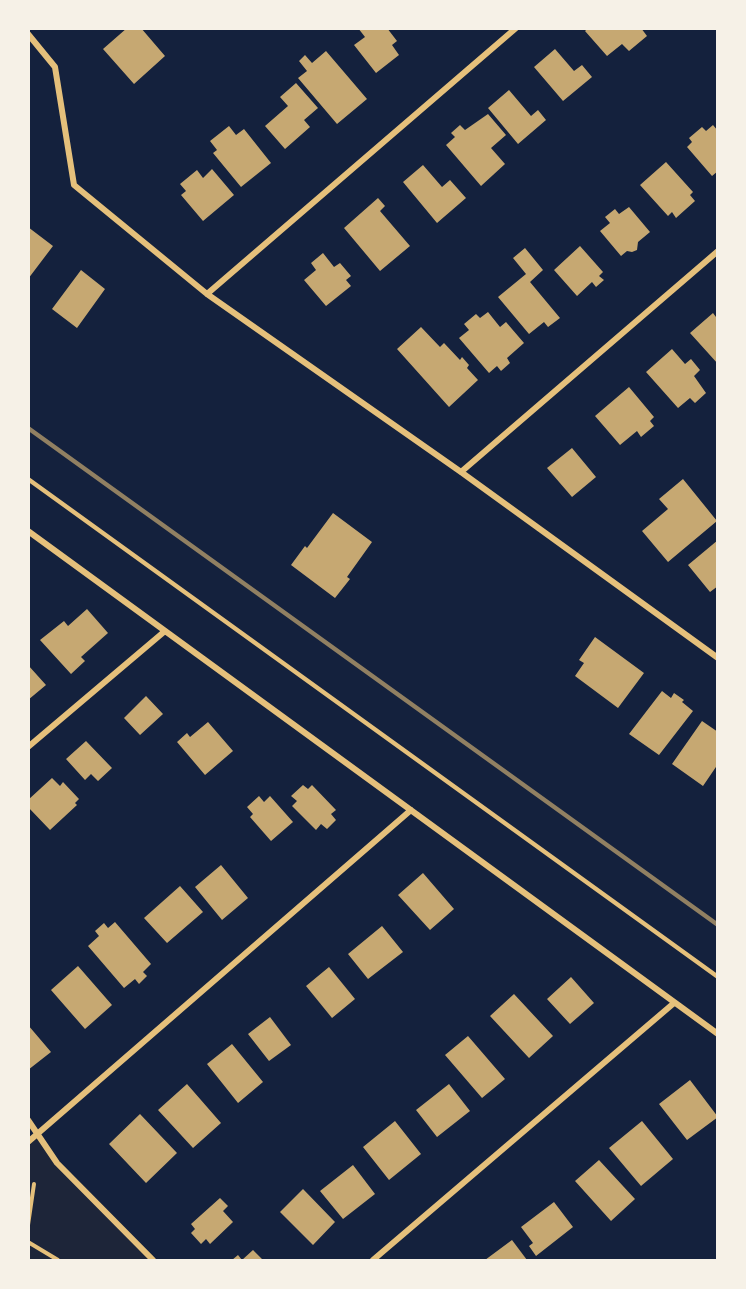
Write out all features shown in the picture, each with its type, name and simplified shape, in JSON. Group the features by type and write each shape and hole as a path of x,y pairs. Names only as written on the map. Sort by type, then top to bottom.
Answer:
{"street":[{"path":"207,294 516,28"},
{"path":"28,33 55,67 74,185 207,294 461,472 717,658"},
{"path":"461,472 717,250"},
{"path":"28,531 717,1034"},
{"path":"28,747 165,631"},
{"path":"711,654 717,648"},
{"path":"28,1142 411,810"},
{"path":"373,1260 674,1003"},
{"path":"28,1120 57,1163 153,1260"}],"lane":[{"path":"28,479 717,977"}],"path":[{"path":"28,1225 34,1184"},
{"path":"28,1242 58,1260"}],"shaded area":[{"path":"38,1134 57,1163 153,1260 29,1260 28,1142"}],"building":[{"path":"127,28 141,28 165,56 134,84 103,49"},
{"path":"358,28 387,28 397,41 392,45 399,55 376,73 354,45 365,37"},
{"path":"588,28 641,28 647,36 629,51 622,44 607,56 585,31"},
{"path":"555,49 574,71 582,65 592,77 563,101 534,67"},
{"path":"326,51 367,99 337,124 298,78 307,71 299,61 305,55 312,63"},
{"path":"296,83 318,108 304,120 310,127 285,149 265,126 288,106 280,97"},
{"path":"509,90 531,116 538,110 546,120 518,144 488,108"},
{"path":"488,114 506,135 491,148 505,164 481,186 446,145 455,137 451,133 460,125 465,130"},
{"path":"713,125 718,131 718,171 712,176 687,147 692,142 689,138 702,127 706,131"},
{"path":"229,126 236,135 244,129 271,163 241,187 213,153 217,150 210,141"},
{"path":"666,162 693,192 690,195 695,201 676,218 672,212 668,216 640,185"},
{"path":"423,165 442,187 450,180 466,198 437,223 403,182"},
{"path":"212,169 234,195 203,221 181,195 186,191 180,184 197,170 203,178"},
{"path":"378,198 385,206 380,211 410,246 380,271 344,228"},
{"path":"629,207 650,232 638,242 637,250 627,251 621,256 600,231 610,223 605,217 615,209 619,214"},
{"path":"28,227 53,246 28,279"},
{"path":"580,246 603,272 599,276 604,280 596,287 592,282 577,296 554,270"},
{"path":"525,248 543,270 530,282 560,318 548,327 544,322 529,334 498,297 526,274 513,258"},
{"path":"323,253 334,267 340,263 351,276 346,280 351,286 326,306 304,280 316,270 311,263"},
{"path":"81,270 105,289 77,328 52,309"},
{"path":"488,312 500,327 506,322 524,343 507,358 510,363 501,371 497,366 489,373 459,338 469,330 464,324 476,314 480,318"},
{"path":"713,313 716,317 718,316 718,364 690,333"},
{"path":"421,327 440,347 444,343 460,360 462,357 469,365 467,368 478,380 449,407 397,349"},
{"path":"672,349 685,364 691,359 700,370 694,376 706,393 695,403 690,398 678,408 646,372"},
{"path":"629,387 654,417 650,421 654,426 641,437 637,431 620,445 595,416"},
{"path":"572,448 596,477 572,497 547,468"},
{"path":"683,479 717,521 668,562 642,531 668,509 659,499"},
{"path":"333,513 372,542 347,577 350,579 335,598 291,565"},
{"path":"718,540 718,586 710,592 688,565"},
{"path":"87,609 108,633 81,657 85,661 71,674 40,640 64,621 68,626"},
{"path":"595,637 644,673 618,708 575,676 584,663 579,660"},
{"path":"28,665 46,685 28,700"},
{"path":"662,691 671,698 674,693 693,711 659,755 629,734"},
{"path":"146,696 163,714 140,735 124,718"},
{"path":"702,721 718,732 718,764 703,786 672,764"},
{"path":"208,722 233,751 205,775 177,742 187,733 190,737"},
{"path":"86,741 112,768 98,781 91,774 85,780 66,759"},
{"path":"52,778 60,786 63,782 79,799 75,803 77,805 50,830 28,807 28,800"},
{"path":"303,785 308,789 312,785 336,810 331,814 336,820 327,829 321,824 316,830 292,806 297,801 291,796"},
{"path":"259,796 264,802 270,796 293,822 271,841 250,817 253,814 247,807"},
{"path":"221,865 248,898 222,920 195,887"},
{"path":"423,873 454,909 430,930 398,895"},
{"path":"180,886 203,912 167,943 144,918"},
{"path":"115,922 151,964 143,972 147,976 139,984 135,979 124,988 88,946 99,936 95,931 104,923 108,928"},
{"path":"382,926 403,952 368,979 348,954"},
{"path":"78,966 112,1005 85,1029 51,990"},
{"path":"329,967 355,999 332,1018 306,986"},
{"path":"571,977 594,1003 570,1024 547,999"},
{"path":"514,994 553,1036 529,1058 490,1016"},
{"path":"270,1017 291,1045 269,1061 248,1034"},
{"path":"28,1025 51,1052 28,1070"},
{"path":"468,1036 505,1079 482,1098 445,1055"},
{"path":"232,1044 263,1082 238,1103 207,1064"},
{"path":"690,1080 718,1117 687,1140 659,1104"},
{"path":"187,1084 221,1123 193,1148 158,1110"},
{"path":"449,1084 470,1111 437,1137 416,1110"},
{"path":"140,1114 177,1153 146,1183 109,1144"},
{"path":"395,1121 421,1154 389,1180 363,1147"},
{"path":"642,1121 673,1159 641,1186 609,1148"},
{"path":"599,1160 635,1199 611,1221 575,1181"},
{"path":"353,1165 375,1194 343,1219 320,1191"},
{"path":"303,1189 335,1222 313,1245 280,1212"},
{"path":"220,1198 228,1206 223,1211 233,1222 210,1244 206,1239 201,1244 191,1233 195,1229 191,1224"},
{"path":"554,1202 573,1227 536,1256 529,1246 533,1243 521,1227"},
{"path":"512,1240 527,1260 485,1260"},
{"path":"253,1250 263,1260 242,1260"},
{"path":"238,1255 242,1260 232,1260"}],"railway":[{"path":"28,428 718,925"}]}
